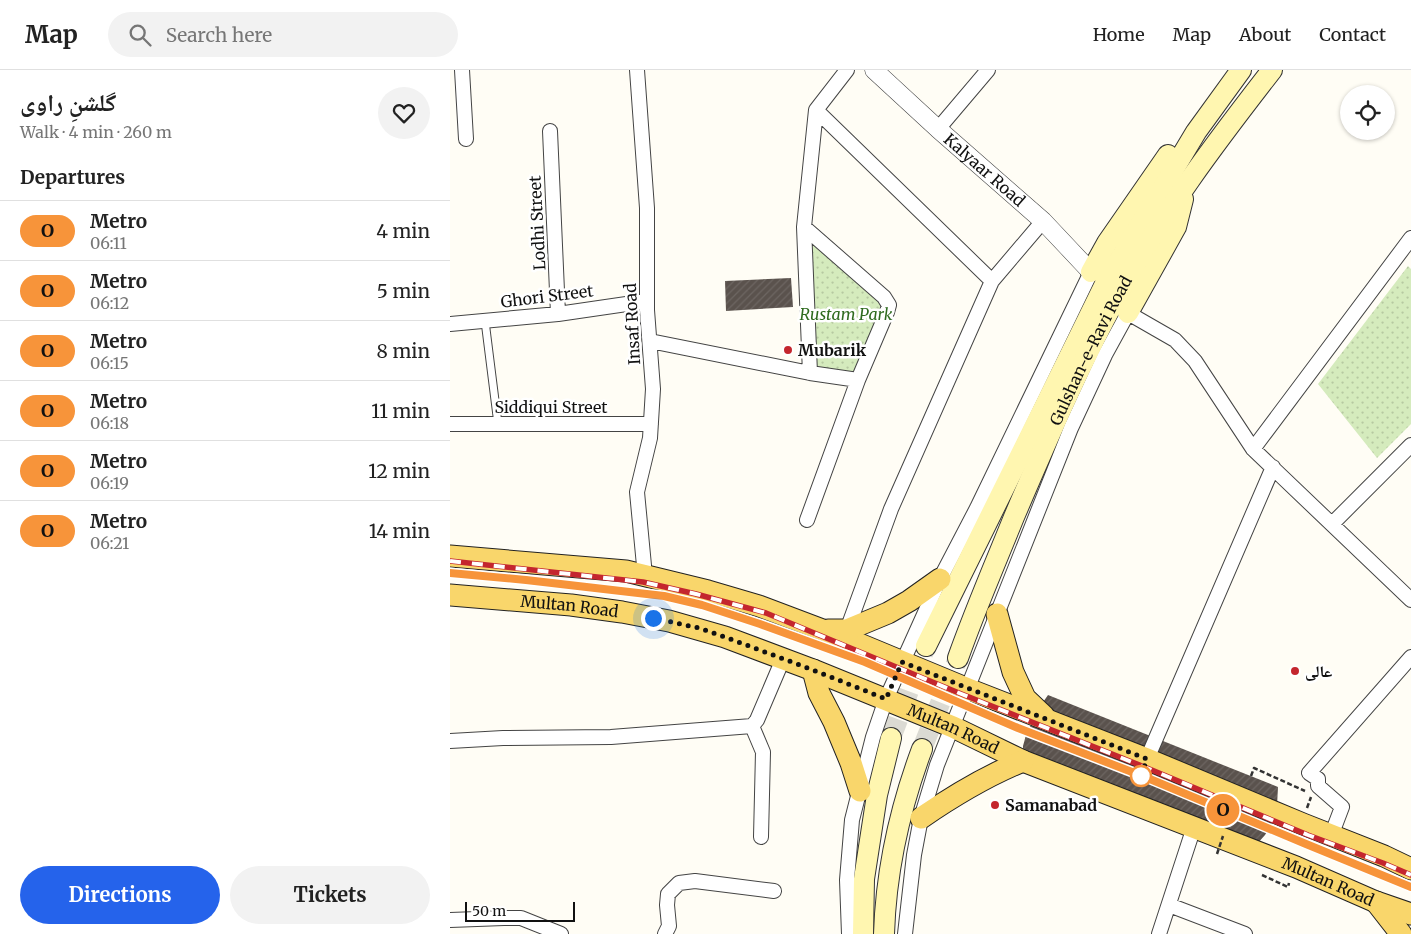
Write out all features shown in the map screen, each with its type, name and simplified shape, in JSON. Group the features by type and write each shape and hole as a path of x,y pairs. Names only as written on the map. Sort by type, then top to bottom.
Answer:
{"main road":[{"name":"Gulshan-e-Ravi Road","path":"926,646 1105,284 1196,132 1241,70"},
{"name":"Gulshan-e-Ravi Road","path":"958,658 974,613 1049,433 1118,294 1169,210 1225,131 1272,70"},
{"path":"1090,272 1107,243 1171,151 1196,132"},
{"path":"1128,313 1176,227 1187,184"},
{"path":"450,556 626,571 760,606 1147,759 1331,836 1384,856 1411,869"},
{"path":"823,630 847,630 888,613 910,601 940,579"},
{"name":"Multan Road","path":"450,594 571,605 622,612 699,628 741,642 886,699 953,727 1023,761 1296,866 1376,902 1411,914"},
{"path":"997,614 1013,672 1025,698 1051,722"},
{"path":"813,670 819,694 834,722 860,791"},
{"path":"863,934 864,879 877,795 891,738"},
{"path":"884,934 888,880 893,847 903,806 922,749"},
{"path":"921,818 960,792 1001,770 1023,761"},
{"path":"1376,902 1401,934"}],"street":[{"path":"462,70 466,140"},
{"name":"Insaf Road","path":"637,70 647,208 647,301 653,389 650,438 638,492 645,576"},
{"path":"810,373 804,227 816,110 847,70"},
{"path":"938,129 988,70"},
{"name":"Kalyaar Road","path":"881,72 938,129 1043,222 1090,272"},
{"path":"816,110 992,281"},
{"name":"Lodhi Street","path":"550,131 558,314"},
{"path":"847,630 891,509 992,281 1043,222"},
{"path":"804,227 884,297 889,305 858,380 807,520"},
{"path":"1253,449 1410,243"},
{"path":"849,934 847,880 852,820 886,699 940,579 977,508 1090,272"},
{"name":"Ghori Street","path":"450,324 558,314 647,301"},
{"path":"905,934 914,855 921,818 937,765 1071,428 1105,355 1128,313 1176,340 1195,361 1253,449 1411,600"},
{"path":"650,340 810,373 858,380"},
{"name":"Siddiqui Street","path":"450,424 651,424"},
{"path":"1332,524 1411,445"},
{"path":"1147,759 1273,467"},
{"path":"1331,836 1342,807 1318,786 1318,779 1310,773 1411,657"},
{"path":"450,741 611,736 752,726 757,720 784,659"},
{"path":"752,726 763,752 761,837"},
{"path":"1160,934 1194,827"},
{"path":"665,934 669,926 668,894 679,883 695,881 774,891"},
{"path":"1170,905 1245,934"},
{"path":"450,920 521,918 560,934"}],"lane":[{"path":"485,320 498,424"}],"path":[{"path":"1250,776 1254,768 1312,794"},
{"path":"1218,854 1224,836"}],"green space":[{"name":"Rustam Park","path":"804,227 889,305 858,380 810,370"},
{"path":"1408,266 1411,269 1411,424 1377,458 1318,384"}],"building":[{"path":"791,278 793,307 726,311 725,281"},
{"path":"1048,695 1278,787 1277,806 1273,822 1257,844 1023,756 1026,735 1039,708"}],"tunnel":[{"path":"891,738 926,646"},
{"path":"922,749 958,658"}],"railway":[{"path":"450,561 643,582 766,613 1308,835 1411,875"},
{"path":"450,573 526,580 663,597 702,605 760,624 865,663 1018,728 1145,777 1411,887"}],"metro line":[{"name":"O","path":"450,573 664,596 702,605 865,662 1018,728 1145,777 1411,887"}],"place":[{"name":"Mubarik","path":"788,350"},
{"name":"عالی","path":"1295,671"},
{"name":"Samanabad","path":"995,805"}],"route":[{"path":"653,618 699,628 725,637 886,699 902,662 1147,759 1141,776"}]}
